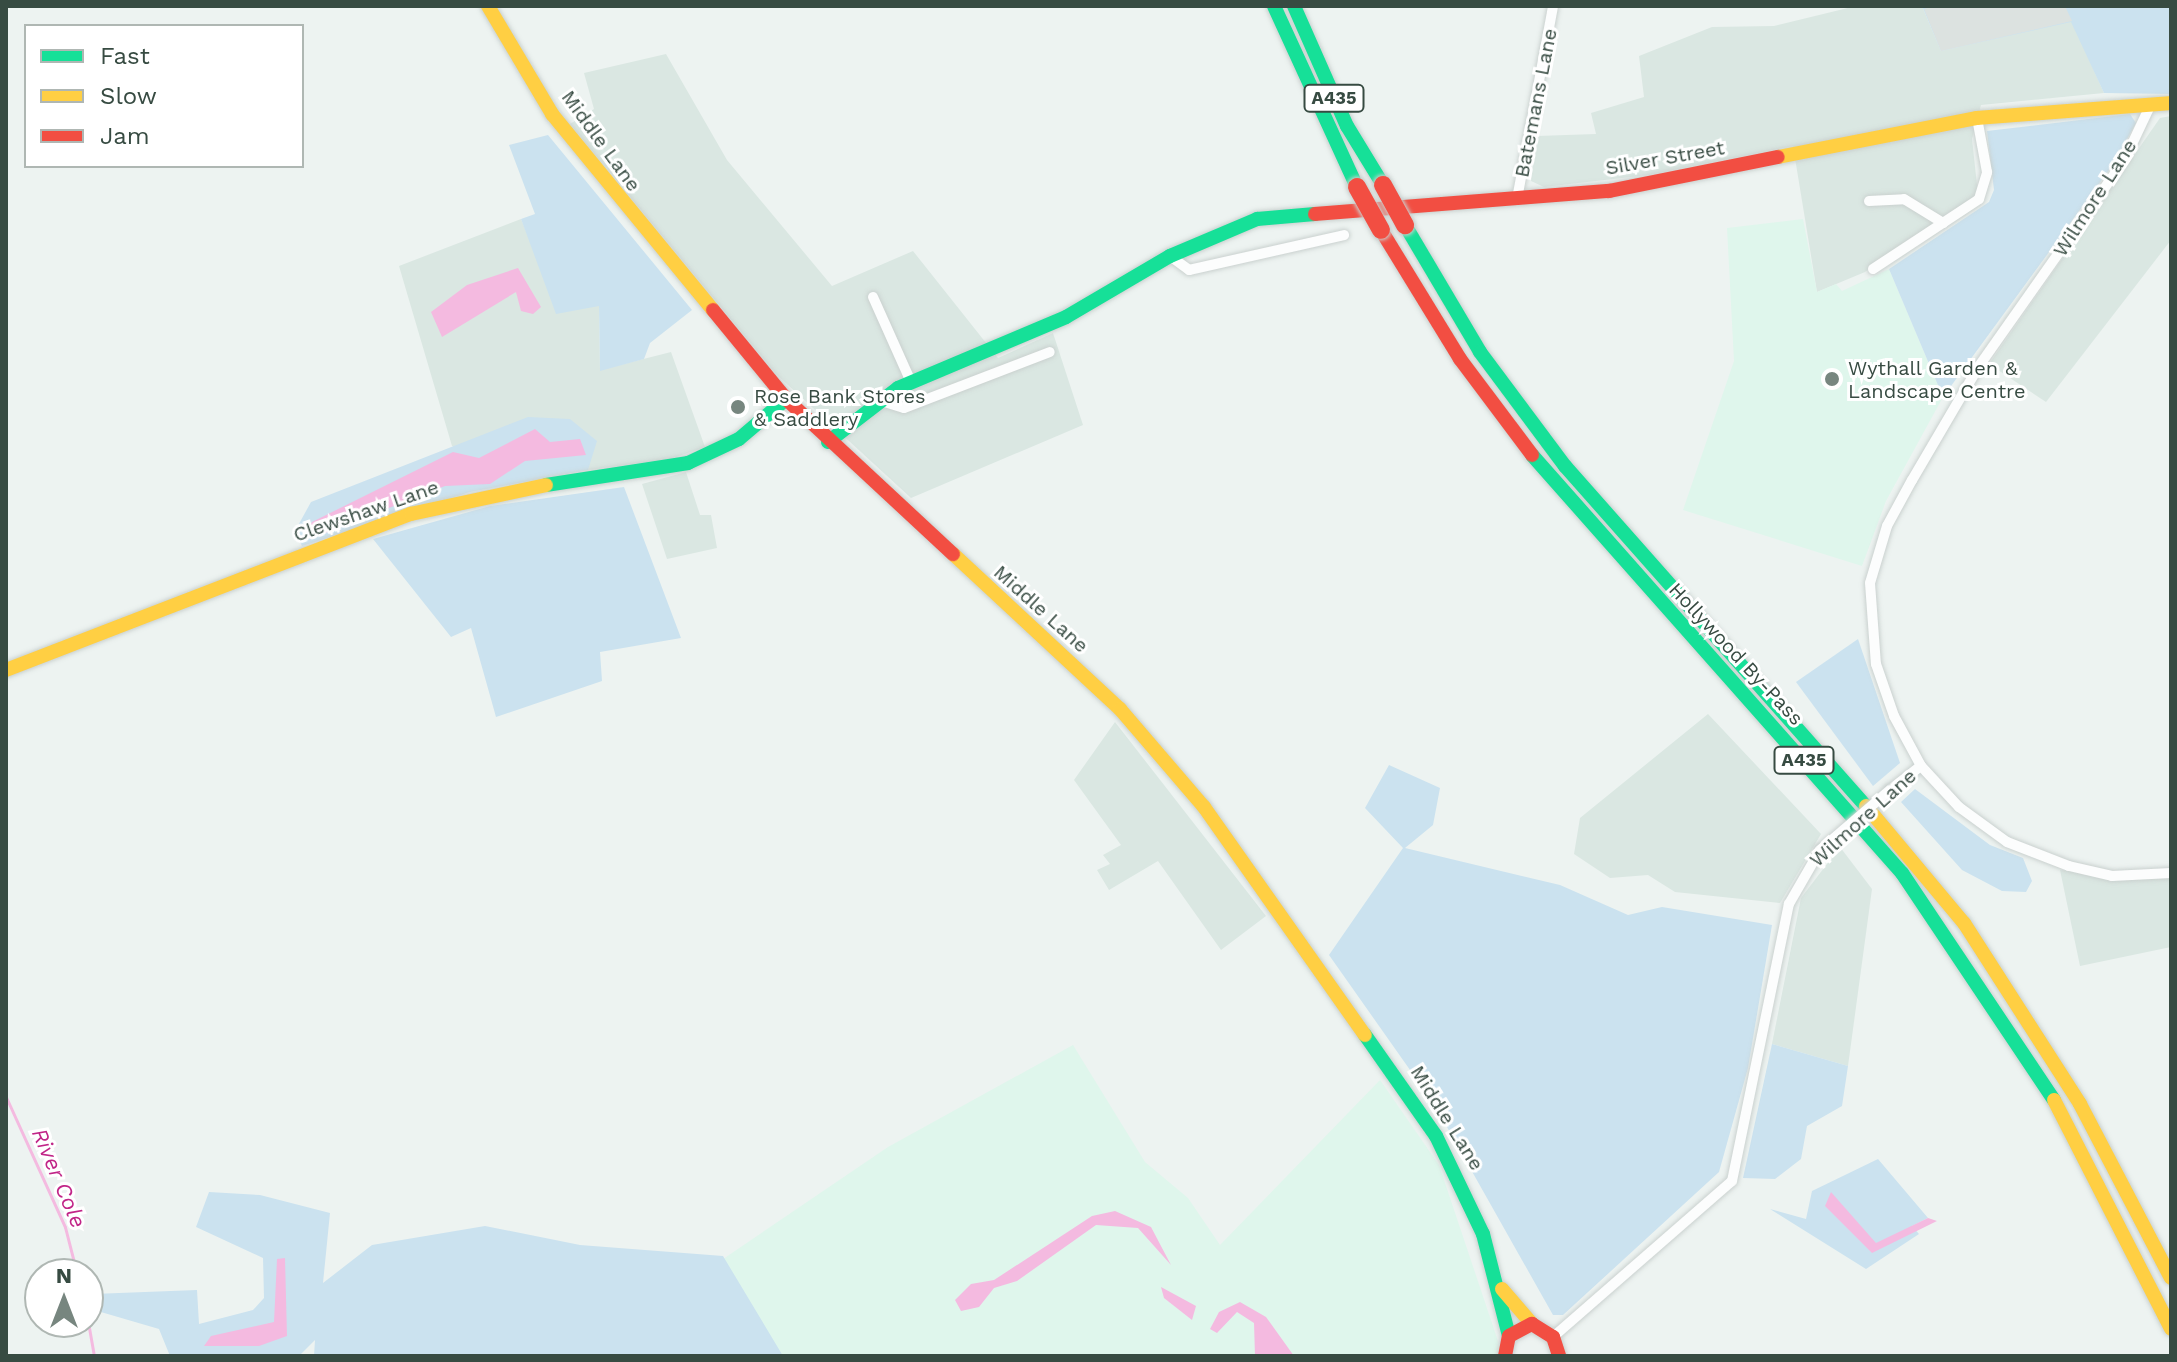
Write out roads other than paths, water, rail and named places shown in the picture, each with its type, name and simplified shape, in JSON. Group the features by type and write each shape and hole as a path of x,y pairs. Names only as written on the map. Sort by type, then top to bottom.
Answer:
{"main road":[{"name":"Middle Lane","path":"488,6 552,114 786,399 828,442 1120,709 1170,765 1436,1136 1471,1202 1502,1289 1509,1336 1505,1356"},
{"name":"Hollywood By-Pass","path":"1274,6 1357,187 1460,359 1548,477 1902,873 2059,1107 2171,1329"},
{"name":"Hollywood By-Pass","path":"1294,6 1347,126 1480,352 1565,466 1803,729 1964,923 2080,1104 2171,1278"},
{"name":"Silver Street","path":"828,442 877,399 1066,317 1170,256 1257,219 1609,191 1977,118 2171,103"},
{"name":"Clewshaw Lane","path":"6,670 411,514 500,492 688,463 739,439 786,399"},
{"name":"Middle Lane","path":"1502,1289 1559,1350"},
{"path":"1509,1336 1532,1324"}],"street":[{"name":"Batemans Lane","path":"1517,199 1553,6"},
{"name":"Wilmore Lane","path":"1559,1350 1732,1181 1789,904 1820,850 1921,766 1876,664 1870,583 1887,526 1979,366 2125,159 2151,104"},
{"path":"1873,269 1943,223 1987,185 1977,118"},
{"path":"1869,201 1904,199 1943,223"},
{"path":"1170,256 1189,270 1344,235"},
{"path":"873,297 911,382"},
{"path":"877,399 904,408 1050,352"},
{"path":"1921,766 2007,842 2112,876 2171,873"}],"waterway":[{"name":"River Cole","path":"6,1097 65,1227 73,1258"},
{"name":"River Cole","path":"91,1338 94,1356"}],"place":[{"name":"Wythall Garden & Landscape Centre","path":"1832,379"},
{"name":"Rose Bank Stores & Saddlery","path":"738,407"}]}
